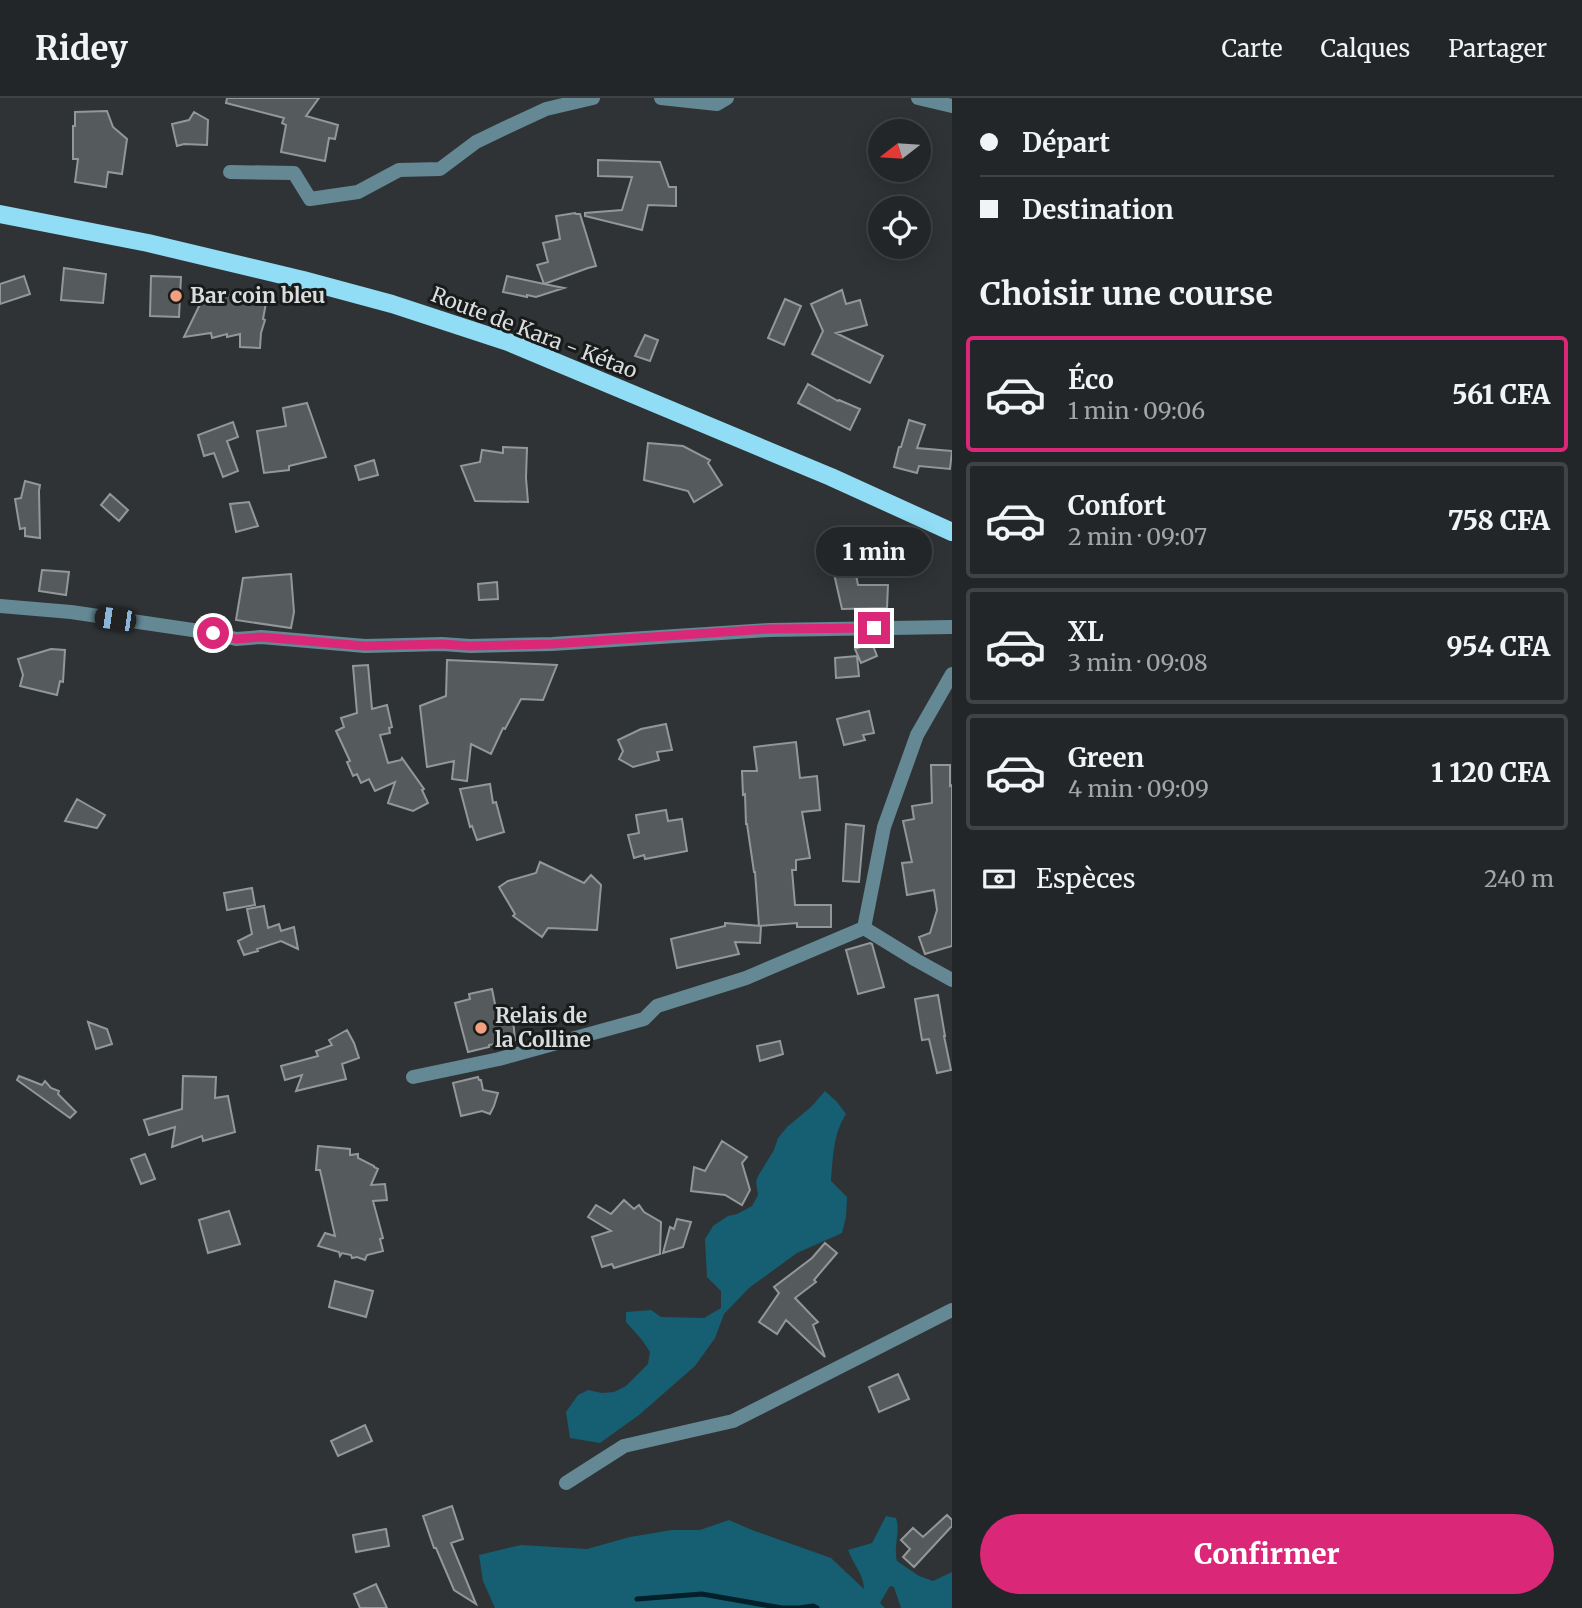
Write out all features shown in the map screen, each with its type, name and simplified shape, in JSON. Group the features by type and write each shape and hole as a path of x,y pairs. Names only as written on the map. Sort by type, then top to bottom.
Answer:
{"main road":[{"name":"Route de Kara - Kétao","path":"0,214 148,243 303,279 392,304 495,338 831,477 952,532"}],"street":[{"path":"230,172 294,173 310,199 358,192 399,170 440,169 476,142 546,109 593,98"},
{"path":"661,98 717,104 727,98"},
{"path":"918,98 952,106"},
{"path":"0,606 71,612 213,633 236,639 261,637 365,646 552,644 769,629 952,627"},
{"path":"864,928 884,827 916,735 952,674"},
{"path":"864,928 952,980"},
{"path":"413,1077 499,1059 644,1019 657,1006 746,978 864,928"},
{"path":"566,1483 624,1446 733,1420 952,1310"}],"shaded area":[{"path":"825,1091 846,1114 836,1138 831,1181 847,1197 842,1233 797,1253 749,1288 724,1314 715,1338 695,1366 639,1415 600,1443 570,1438 566,1412 578,1395 588,1390 614,1392 626,1386 648,1364 650,1352 626,1322 626,1312 651,1310 661,1317 704,1318 721,1308 721,1291 707,1277 705,1239 713,1226 752,1206 758,1195 758,1176 778,1138"},
{"path":"886,1516 896,1518 897,1561 919,1576 933,1581 952,1572 952,1608 901,1608 894,1587 890,1586 880,1603 885,1608 495,1608 483,1581 479,1555 521,1545 587,1549 630,1537 672,1530 700,1530 729,1520 831,1558 864,1589 848,1550 872,1543"}],"building":[{"path":"227,98 319,98 306,116 338,125 335,139 329,138 325,161 281,152 286,125 282,123 284,118 226,103"},
{"path":"107,111 113,127 127,139 122,174 108,172 106,187 75,182 78,159 73,159 75,112"},
{"path":"194,112 208,120 207,145 177,146 172,124 189,120"},
{"path":"598,160 660,162 669,187 676,187 676,206 648,205 642,230 585,216 585,213 622,210 632,177 598,176"},
{"path":"580,214 596,266 544,284 537,265 548,262 543,243 560,239 556,216"},
{"path":"64,268 106,274 103,303 61,300"},
{"path":"24,276 30,294 0,304 0,284"},
{"path":"151,276 181,277 179,317 150,316"},
{"path":"507,276 564,288 536,297 503,292"},
{"path":"207,290 266,303 260,348 240,347 240,334 212,338 211,333 184,337"},
{"path":"842,290 846,304 860,300 867,325 836,333 883,356 870,383 812,354 823,331 811,304"},
{"path":"785,299 801,306 784,345 768,338"},
{"path":"645,335 658,340 650,361 635,356"},
{"path":"808,384 838,401 860,409 850,430 798,403"},
{"path":"307,403 326,457 289,466 289,470 264,473 257,431 286,426 283,408"},
{"path":"909,420 925,425 917,448 952,451 950,469 919,466 917,473 894,467"},
{"path":"233,422 238,437 227,441 238,471 223,477 214,453 204,456 198,435"},
{"path":"648,443 683,446 710,460 708,463 722,485 694,502 688,491 644,480"},
{"path":"503,447 527,448 528,502 475,501 461,466 480,462 482,450 503,453"},
{"path":"374,460 378,475 359,480 355,466"},
{"path":"25,481 40,485 40,538 25,536 25,528 20,529 15,499 21,498"},
{"path":"110,494 128,510 119,521 101,505"},
{"path":"249,502 258,526 236,532 230,504"},
{"path":"42,570 69,572 66,595 39,591"},
{"path":"855,570 858,585 888,585 887,608 842,609 834,574"},
{"path":"291,574 294,612 291,628 236,620 243,578"},
{"path":"497,582 498,599 479,600 478,584"},
{"path":"872,643 877,656 861,663 855,649"},
{"path":"51,649 65,650 63,682 60,681 57,695 20,686 23,675 18,659"},
{"path":"857,656 859,676 836,678 835,658"},
{"path":"447,660 557,665 543,700 521,699 491,754 471,744 467,781 452,779 454,761 427,767 420,706 446,696"},
{"path":"368,665 372,709 387,705 392,727 389,728 390,733 380,735 388,763 402,758 424,789 422,790 428,803 413,811 388,803 395,782 375,791 369,779 361,783 357,774 353,776 347,762 350,761 336,731 344,727 341,718 357,713 353,666"},
{"path":"869,711 874,733 863,735 865,740 844,745 837,719"},
{"path":"666,724 672,750 657,752 659,760 633,767 619,759 623,751 618,740 641,729"},
{"path":"796,742 800,778 817,776 820,810 802,812 810,858 796,860 796,870 792,870 795,905 831,905 831,927 797,927 797,923 759,926 742,771 757,771 754,747"},
{"path":"931,765 950,765 952,946 925,954 919,937 930,933 937,910 934,890 907,895 902,863 912,862 903,821 914,819 912,806 932,803"},
{"path":"490,784 493,803 496,802 504,832 477,840 472,826 470,827 460,789"},
{"path":"77,799 105,815 97,828 65,821"},
{"path":"666,810 668,821 682,819 687,851 645,859 644,855 634,858 628,835 639,833 636,815"},
{"path":"846,824 864,826 859,882 843,881"},
{"path":"540,862 584,883 591,875 601,885 597,930 548,928 542,937 513,916 515,914 499,887 508,881 536,873"},
{"path":"252,888 255,905 227,910 224,893"},
{"path":"264,906 268,928 279,924 281,931 294,927 298,949 281,941 244,955 238,941 252,934 247,909"},
{"path":"725,923 761,926 760,943 735,942 739,954 677,968 671,939 725,926"},
{"path":"870,943 884,987 858,994 846,950"},
{"path":"492,989 496,1009 512,1008 515,1040 468,1052 455,1003 470,999 469,994"},
{"path":"938,995 951,1070 937,1073 929,1039 922,1040 915,999"},
{"path":"88,1022 107,1029 112,1044 96,1049"},
{"path":"347,1030 359,1058 342,1064 346,1079 296,1091 302,1075 285,1080 281,1066 318,1056 316,1051 332,1045 329,1040"},
{"path":"780,1041 783,1054 760,1061 757,1046"},
{"path":"19,1076 42,1085 45,1081 51,1088 59,1091 58,1094 76,1112 70,1118 17,1080"},
{"path":"183,1076 216,1077 215,1098 228,1096 235,1132 203,1141 202,1136 172,1147 175,1127 149,1135 144,1120 182,1109"},
{"path":"478,1077 483,1090 498,1093 494,1106 490,1114 482,1111 461,1116 453,1083"},
{"path":"722,1141 747,1157 742,1163 750,1190 742,1205 725,1195 691,1191 694,1167 705,1171"},
{"path":"318,1146 350,1149 350,1155 358,1154 358,1158 378,1169 371,1185 385,1184 387,1200 373,1201 383,1238 380,1239 383,1251 367,1255 365,1260 342,1253 340,1256 339,1252 318,1246 325,1233 335,1236 320,1170 316,1170"},
{"path":"145,1154 155,1179 141,1184 131,1159"},
{"path":"624,1200 634,1209 639,1205 644,1212 661,1222 660,1254 614,1268 612,1264 602,1267 592,1237 611,1231 588,1217 596,1205 611,1214"},
{"path":"229,1211 240,1244 208,1253 199,1220"},
{"path":"677,1219 691,1222 683,1247 663,1253 670,1227 674,1229"},
{"path":"825,1243 837,1253 814,1280 816,1282 795,1298 818,1322 813,1325 825,1357 786,1320 777,1334 759,1322 779,1293 774,1287 812,1258"},
{"path":"335,1281 373,1291 366,1317 329,1307"},
{"path":"898,1374 909,1399 879,1412 869,1387"},
{"path":"365,1425 372,1441 338,1456 331,1441"},
{"path":"452,1506 463,1539 451,1543 476,1604 454,1590 434,1548 423,1516"},
{"path":"947,1515 952,1520 952,1526 914,1567 903,1557 910,1549 901,1540 913,1528 923,1537"},
{"path":"386,1529 389,1546 356,1552 353,1535"},
{"path":"376,1584 387,1608 360,1608 354,1594"}],"waterway":[{"path":"637,1599 702,1594 782,1608 797,1608"},
{"path":"799,1608 817,1608"}],"place":[{"name":"Bar coin bleu","path":"176,296"},
{"name":"Relais de la Colline","path":"481,1028"}],"route":[{"path":"213,633 236,639 261,637 365,646 470,646 552,644 769,629 874,628"}]}
